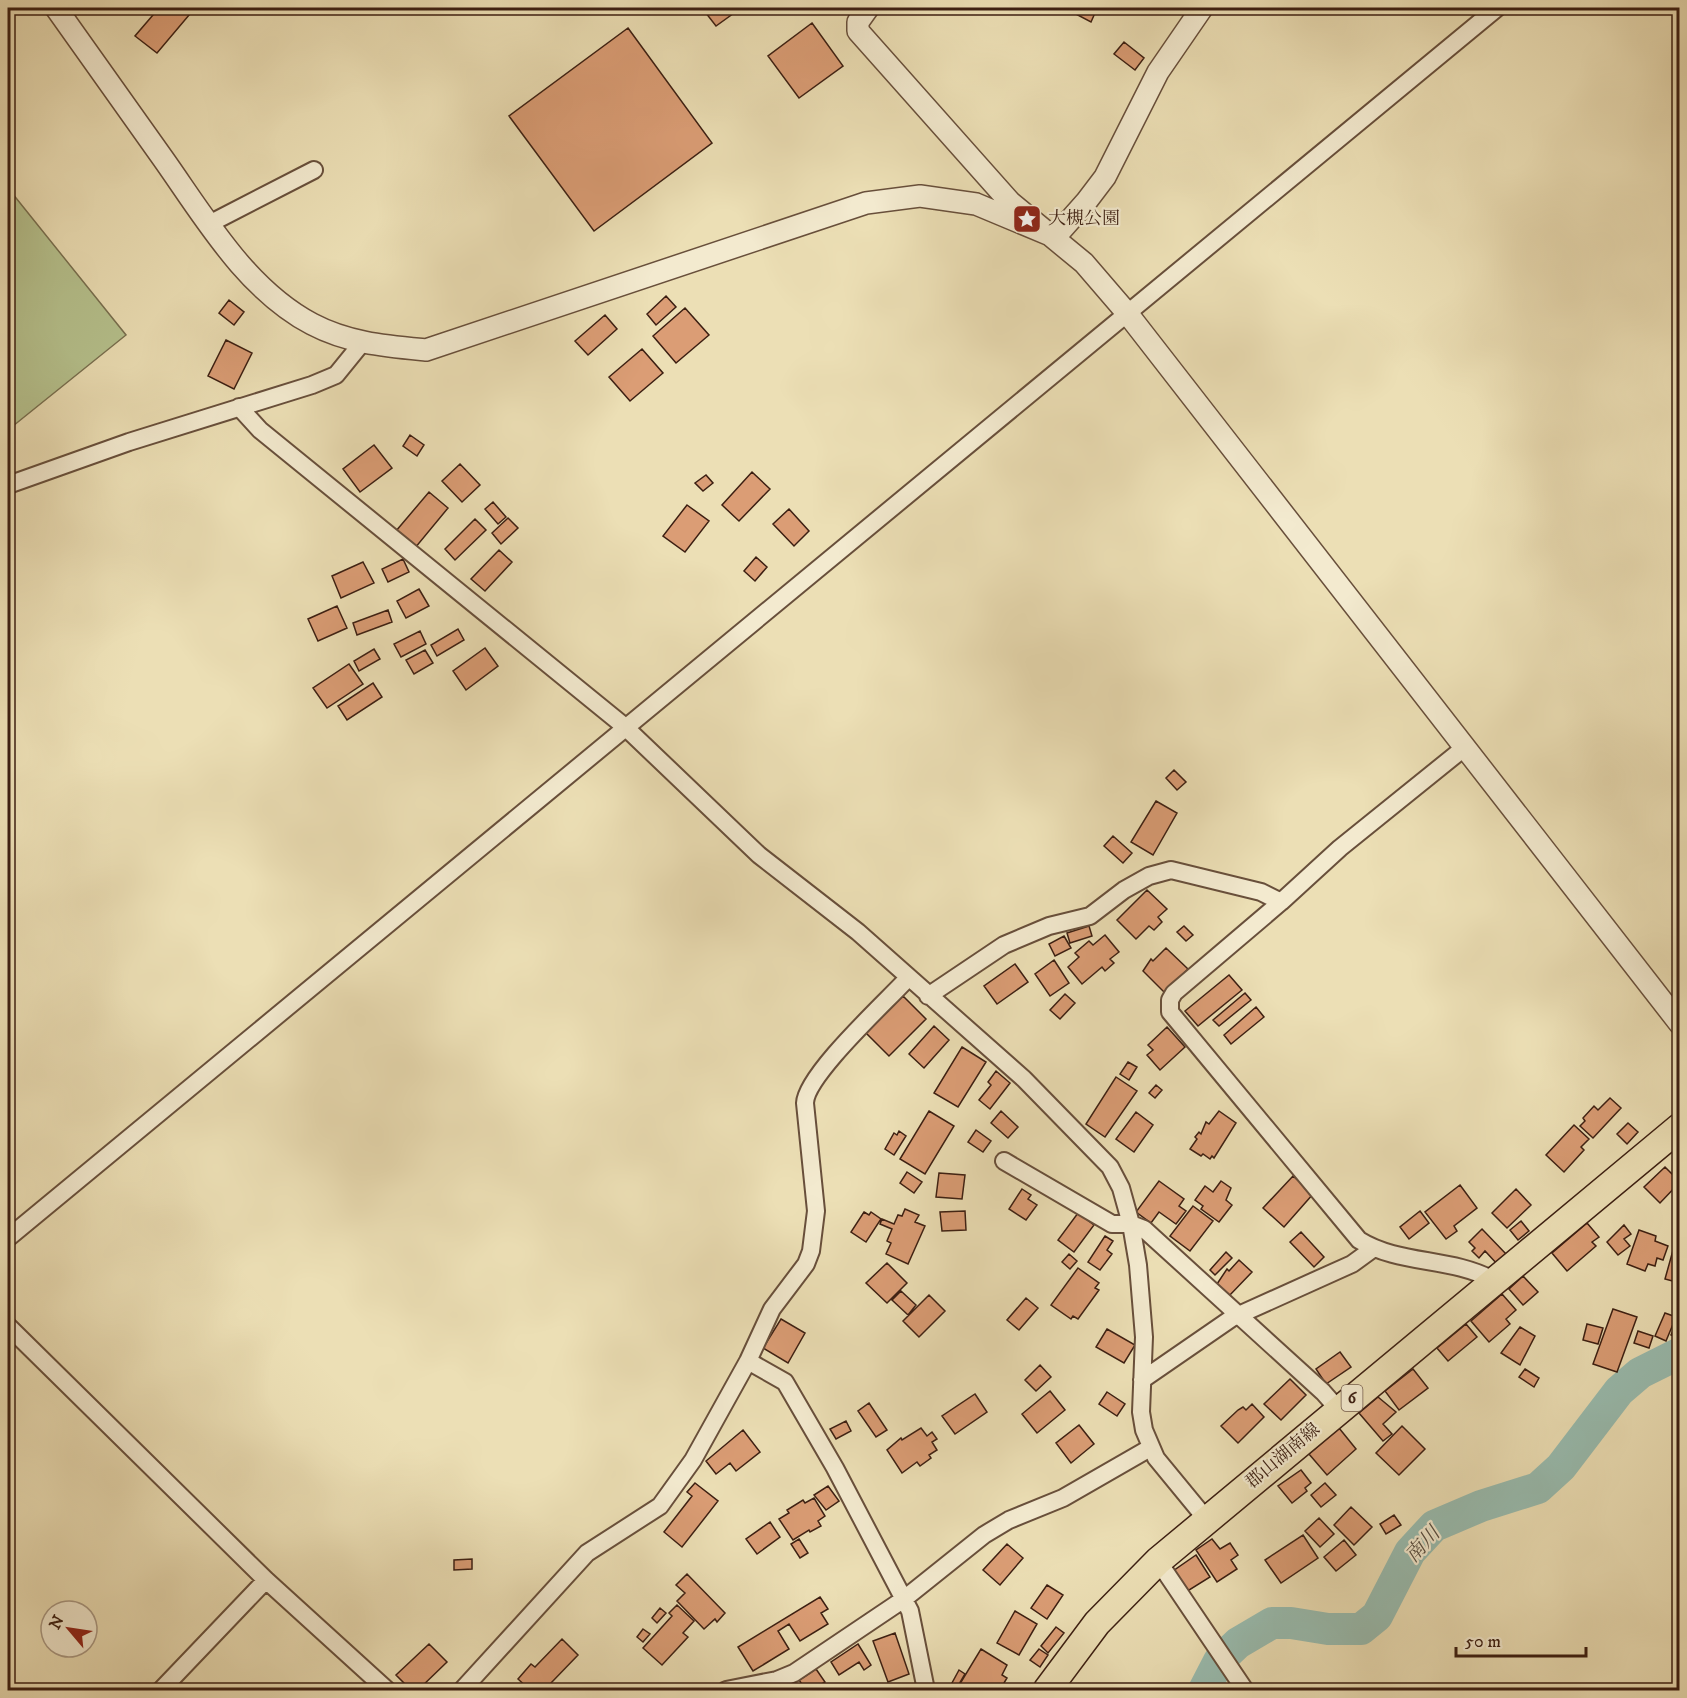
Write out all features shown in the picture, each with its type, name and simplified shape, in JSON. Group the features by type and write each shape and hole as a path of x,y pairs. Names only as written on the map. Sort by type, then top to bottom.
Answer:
{"main road":[{"name":"郡山湖南線","path":"1047,1690 1097,1623 1158,1561 1493,1280 1680,1127"}],"street":[{"path":"56,8 209,224 249,274 276,301 311,323 362,343 426,350 866,203 920,196 976,204 1055,237"},
{"path":"868,8 858,22 858,31 1010,202 1084,263 1127,313 1680,1024"},
{"path":"1055,237 1086,202 1104,177 1158,72 1202,8"},
{"path":"8,1238 624,726 1497,8"},
{"path":"209,224 314,170"},
{"path":"8,485 329,379 342,369 362,343"},
{"path":"239,407 269,437 624,726 759,855 858,932 1024,1079 1103,1158 1118,1180 1131,1224 1144,1337 1141,1412 1144,1430 1150,1448 1207,1520"},
{"path":"1464,748 1340,848 1281,902 1174,993 1169,1006 1170,1012 1359,1240 1374,1248 1467,1268 1493,1280"},
{"path":"928,996 1004,945 1049,926 1090,916 1124,890 1149,876 1171,870 1261,892 1281,902"},
{"path":"462,1690 587,1553 652,1512 669,1496 693,1460 748,1361 772,1309 806,1264 815,1234 816,1211 806,1103 807,1090 822,1070 908,978"},
{"path":"1004,1161 1112,1224 1131,1224 1144,1229 1338,1409"},
{"path":"1142,1380 1239,1315 1352,1264 1374,1248"},
{"path":"8,1326 266,1580 387,1690"},
{"path":"748,1361 785,1382 835,1468 913,1620 926,1690"},
{"path":"726,1690 777,1680 794,1673 904,1599 984,1535 1009,1520 1063,1498 1150,1448"},
{"path":"1158,1561 1245,1690"},
{"path":"161,1690 266,1580"}],"green space":[{"path":"8,188 126,335 8,430"}],"building":[{"path":"159,8 195,8 157,53 135,36"},
{"path":"702,8 741,8 716,26"},
{"path":"980,8 993,8 985,14"},
{"path":"1072,8 1083,8 1095,13 1091,22 1070,11"},
{"path":"812,23 843,66 799,98 768,56"},
{"path":"628,28 712,143 594,231 509,116"},
{"path":"1124,42 1144,58 1135,70 1114,54"},
{"path":"666,296 676,307 656,325 647,314"},
{"path":"229,300 244,312 234,325 219,313"},
{"path":"685,308 709,335 676,363 653,336"},
{"path":"605,315 617,329 588,355 575,341"},
{"path":"226,340 252,353 234,389 208,376"},
{"path":"642,349 663,373 630,401 609,377"},
{"path":"410,435 424,445 417,456 403,446"},
{"path":"374,445 392,468 360,492 343,469"},
{"path":"460,464 480,485 462,502 442,481"},
{"path":"752,472 770,489 739,521 722,505"},
{"path":"706,475 713,483 703,491 695,483"},
{"path":"429,492 448,508 415,548 396,531"},
{"path":"493,502 506,517 498,524 485,509"},
{"path":"687,505 709,521 685,552 663,536"},
{"path":"789,509 809,531 794,546 773,524"},
{"path":"508,518 518,528 501,544 492,533"},
{"path":"475,519 486,530 455,560 445,549"},
{"path":"499,550 512,562 485,591 471,579"},
{"path":"756,557 767,567 755,581 744,571"},
{"path":"403,559 409,572 388,582 382,569"},
{"path":"363,562 374,583 341,598 332,576"},
{"path":"419,589 429,606 406,618 397,601"},
{"path":"337,606 347,628 318,641 308,619"},
{"path":"388,610 392,622 357,635 353,623"},
{"path":"458,629 464,640 437,656 431,645"},
{"path":"420,631 426,644 401,657 394,644"},
{"path":"485,648 498,666 466,690 453,671"},
{"path":"374,649 380,659 359,671 354,661"},
{"path":"425,650 433,663 414,674 406,660"},
{"path":"349,664 363,684 327,708 313,688"},
{"path":"373,683 382,697 347,720 338,706"},
{"path":"1174,770 1186,782 1177,790 1166,778"},
{"path":"1156,801 1177,813 1153,855 1131,842"},
{"path":"1113,836 1132,853 1123,863 1104,846"},
{"path":"1147,890 1167,909 1158,917 1162,922 1154,930 1149,926 1136,939 1117,920"},
{"path":"1089,926 1092,936 1070,943 1067,933"},
{"path":"1184,926 1193,935 1186,941 1177,932"},
{"path":"1105,935 1119,952 1110,959 1114,963 1105,971 1102,967 1082,984 1068,967 1079,957 1075,953 1089,941 1093,945"},
{"path":"1064,936 1071,948 1055,956 1049,944"},
{"path":"1166,948 1188,969 1165,993 1143,971 1151,959 1153,961"},
{"path":"1054,960 1069,983 1050,996 1035,974"},
{"path":"1015,964 1028,982 997,1004 984,986"},
{"path":"1229,975 1242,990 1198,1026 1185,1011"},
{"path":"1245,993 1251,1000 1219,1026 1213,1020"},
{"path":"1065,994 1075,1003 1060,1019 1050,1010"},
{"path":"903,996 926,1019 889,1056 866,1033"},
{"path":"1256,1007 1264,1017 1231,1044 1224,1035"},
{"path":"934,1026 949,1040 924,1068 909,1054"},
{"path":"1167,1027 1185,1047 1160,1070 1147,1055 1153,1050 1148,1045"},
{"path":"962,1047 986,1062 958,1107 934,1093"},
{"path":"1128,1062 1137,1067 1129,1080 1120,1074"},
{"path":"996,1071 1010,1083 990,1109 979,1100 991,1085 988,1082"},
{"path":"1116,1077 1137,1091 1105,1137 1086,1124"},
{"path":"1156,1085 1162,1090 1155,1098 1149,1093"},
{"path":"1610,1098 1621,1108 1593,1138 1580,1126 1585,1121 1583,1118 1594,1106 1598,1110"},
{"path":"929,1111 954,1126 925,1174 900,1159"},
{"path":"1001,1111 1018,1127 1008,1138 991,1123"},
{"path":"1219,1111 1236,1123 1214,1158 1212,1156 1210,1159 1190,1149 1197,1139 1195,1137 1199,1132 1201,1134 1206,1122 1209,1124"},
{"path":"1136,1112 1153,1125 1134,1152 1116,1139"},
{"path":"1628,1123 1638,1132 1627,1144 1617,1134"},
{"path":"1574,1125 1589,1139 1581,1147 1584,1150 1564,1172 1546,1155"},
{"path":"976,1130 991,1141 983,1152 968,1142"},
{"path":"899,1131 906,1136 894,1155 885,1149 894,1133 897,1135"},
{"path":"1665,1167 1680,1182 1660,1203 1644,1187"},
{"path":"907,1172 922,1182 914,1193 900,1183"},
{"path":"939,1173 965,1175 962,1199 936,1197"},
{"path":"1293,1176 1313,1194 1284,1227 1263,1208"},
{"path":"1159,1181 1184,1199 1179,1206 1186,1211 1176,1224 1159,1212 1151,1223 1136,1212"},
{"path":"1221,1181 1231,1188 1226,1200 1232,1205 1219,1222 1201,1209 1203,1206 1195,1200 1205,1186 1213,1192"},
{"path":"1460,1185 1477,1208 1454,1226 1457,1231 1446,1239 1425,1212"},
{"path":"1022,1189 1031,1195 1028,1199 1037,1205 1026,1220 1009,1209"},
{"path":"1516,1189 1531,1205 1507,1228 1492,1213"},
{"path":"1193,1206 1213,1221 1190,1251 1170,1236"},
{"path":"905,1209 919,1215 915,1222 925,1226 908,1264 886,1254 891,1243 887,1241 892,1229 880,1224 882,1219 894,1224 898,1215 902,1216"},
{"path":"965,1211 966,1230 942,1231 940,1212"},
{"path":"1420,1211 1429,1223 1409,1239 1400,1227"},
{"path":"864,1212 869,1215 871,1212 881,1219 866,1242 851,1232"},
{"path":"1078,1213 1094,1225 1074,1252 1058,1240"},
{"path":"1521,1221 1529,1231 1518,1240 1510,1230"},
{"path":"1587,1223 1599,1237 1592,1242 1596,1246 1567,1271 1552,1253"},
{"path":"1624,1225 1631,1234 1624,1239 1630,1246 1618,1255 1607,1242"},
{"path":"1482,1229 1507,1255 1498,1265 1485,1251 1479,1258 1472,1251 1475,1248 1469,1242"},
{"path":"1639,1230 1656,1236 1655,1241 1668,1246 1663,1260 1657,1258 1655,1266 1648,1264 1645,1271 1627,1264"},
{"path":"1301,1232 1324,1257 1314,1267 1290,1242"},
{"path":"1105,1236 1113,1241 1107,1250 1112,1254 1100,1270 1088,1262"},
{"path":"1675,1243 1680,1244 1680,1283 1665,1279"},
{"path":"1226,1252 1232,1258 1215,1275 1210,1270"},
{"path":"1069,1254 1077,1261 1070,1269 1062,1262"},
{"path":"1239,1260 1252,1272 1229,1296 1217,1284 1227,1269 1229,1271"},
{"path":"887,1263 907,1283 887,1303 866,1283"},
{"path":"1078,1268 1099,1283 1095,1288 1099,1290 1078,1319 1073,1316 1071,1319 1051,1305"},
{"path":"1523,1276 1538,1292 1523,1305 1509,1289"},
{"path":"901,1291 916,1305 908,1315 892,1300"},
{"path":"1502,1294 1516,1310 1506,1319 1510,1324 1489,1342 1471,1321"},
{"path":"929,1295 945,1311 919,1337 903,1321"},
{"path":"1026,1298 1038,1308 1019,1330 1007,1320"},
{"path":"1613,1309 1637,1317 1617,1372 1593,1364"},
{"path":"1665,1313 1676,1317 1666,1341 1655,1336"},
{"path":"1680,1317 1680,1339 1671,1335"},
{"path":"781,1319 805,1333 788,1363 763,1348"},
{"path":"1466,1324 1477,1337 1448,1361 1437,1348"},
{"path":"1587,1324 1603,1328 1598,1344 1583,1340"},
{"path":"1520,1327 1535,1336 1520,1365 1501,1353"},
{"path":"1107,1329 1135,1345 1124,1363 1096,1347"},
{"path":"1638,1331 1653,1336 1649,1348 1634,1343"},
{"path":"1340,1352 1351,1367 1326,1384 1316,1369"},
{"path":"1040,1365 1051,1377 1036,1391 1025,1380"},
{"path":"1413,1369 1428,1388 1399,1410 1385,1391"},
{"path":"1525,1369 1539,1378 1534,1387 1519,1377"},
{"path":"1290,1379 1306,1395 1281,1420 1264,1404"},
{"path":"1050,1391 1065,1410 1037,1433 1022,1414"},
{"path":"1107,1392 1125,1404 1117,1416 1099,1404"},
{"path":"975,1394 987,1412 955,1434 942,1416"},
{"path":"1378,1397 1396,1412 1383,1424 1392,1434 1383,1441 1359,1413"},
{"path":"869,1403 887,1430 876,1437 858,1411"},
{"path":"1252,1404 1264,1417 1238,1443 1221,1426 1238,1410 1243,1407 1246,1410"},
{"path":"846,1421 851,1431 836,1439 830,1429"},
{"path":"1079,1425 1094,1444 1071,1463 1056,1443"},
{"path":"1402,1426 1425,1449 1399,1475 1376,1453"},
{"path":"921,1428 927,1436 932,1432 937,1439 932,1442 937,1450 929,1455 931,1458 920,1466 917,1462 902,1473 887,1450 901,1438 902,1440"},
{"path":"1339,1428 1356,1449 1327,1475 1309,1454"},
{"path":"743,1430 760,1452 736,1471 730,1463 716,1474 706,1461"},
{"path":"1301,1470 1311,1483 1305,1488 1307,1491 1292,1503 1278,1486"},
{"path":"695,1483 718,1501 682,1547 664,1532 692,1496 687,1492"},
{"path":"1325,1483 1336,1495 1321,1507 1311,1495"},
{"path":"828,1486 839,1501 826,1510 814,1495"},
{"path":"814,1498 825,1516 818,1521 821,1526 793,1540 779,1519 789,1513 787,1510 803,1500 805,1503"},
{"path":"1351,1507 1372,1527 1354,1545 1334,1525"},
{"path":"1394,1515 1401,1525 1386,1534 1380,1524"},
{"path":"1319,1518 1334,1534 1320,1547 1305,1531"},
{"path":"770,1522 780,1537 757,1554 746,1539"},
{"path":"1303,1535 1318,1558 1281,1583 1265,1560"},
{"path":"799,1539 808,1553 800,1558 791,1544"},
{"path":"1212,1539 1220,1549 1230,1543 1238,1555 1231,1560 1237,1569 1217,1582 1196,1550"},
{"path":"1344,1540 1356,1555 1336,1571 1324,1557"},
{"path":"1007,1544 1023,1558 1000,1585 983,1570"},
{"path":"1196,1555 1210,1577 1186,1592 1173,1571"},
{"path":"472,1559 472,1569 454,1570 454,1560"},
{"path":"687,1574 725,1613 717,1622 715,1619 704,1629 677,1601 685,1593 676,1585"},
{"path":"1047,1585 1063,1595 1047,1619 1031,1608"},
{"path":"820,1597 828,1609 821,1613 828,1624 800,1641 789,1624 778,1631 789,1649 753,1671 738,1647"},
{"path":"677,1605 694,1621 683,1633 688,1637 662,1665 643,1648 672,1616 669,1613"},
{"path":"660,1608 666,1613 657,1623 652,1618"},
{"path":"1015,1611 1037,1624 1019,1655 997,1643"},
{"path":"1056,1627 1064,1633 1048,1653 1041,1646"},
{"path":"643,1629 650,1634 643,1642 637,1637"},
{"path":"895,1633 909,1674 888,1682 873,1641"},
{"path":"562,1639 578,1655 551,1683 554,1686 549,1690 530,1690 518,1679 531,1664 535,1667"},
{"path":"429,1644 447,1662 418,1690 411,1690 396,1675"},
{"path":"858,1644 871,1665 864,1670 859,1662 839,1675 831,1662"},
{"path":"981,1649 1007,1665 1002,1675 1007,1678 1001,1688 996,1685 992,1690 964,1690 958,1687"},
{"path":"1039,1649 1048,1655 1040,1667 1030,1660"},
{"path":"816,1669 825,1682 812,1690 806,1690 799,1680"},
{"path":"959,1670 965,1674 958,1686 952,1683"}],"waterway":[{"name":"南川","path":"1204,1690 1219,1661 1238,1643 1272,1623 1291,1623 1328,1629 1361,1629 1377,1616 1410,1552 1434,1526 1481,1506 1538,1488 1561,1467 1619,1391 1640,1373 1680,1353"}],"place":[{"name":"大槻公園","path":"1027,219"}]}
